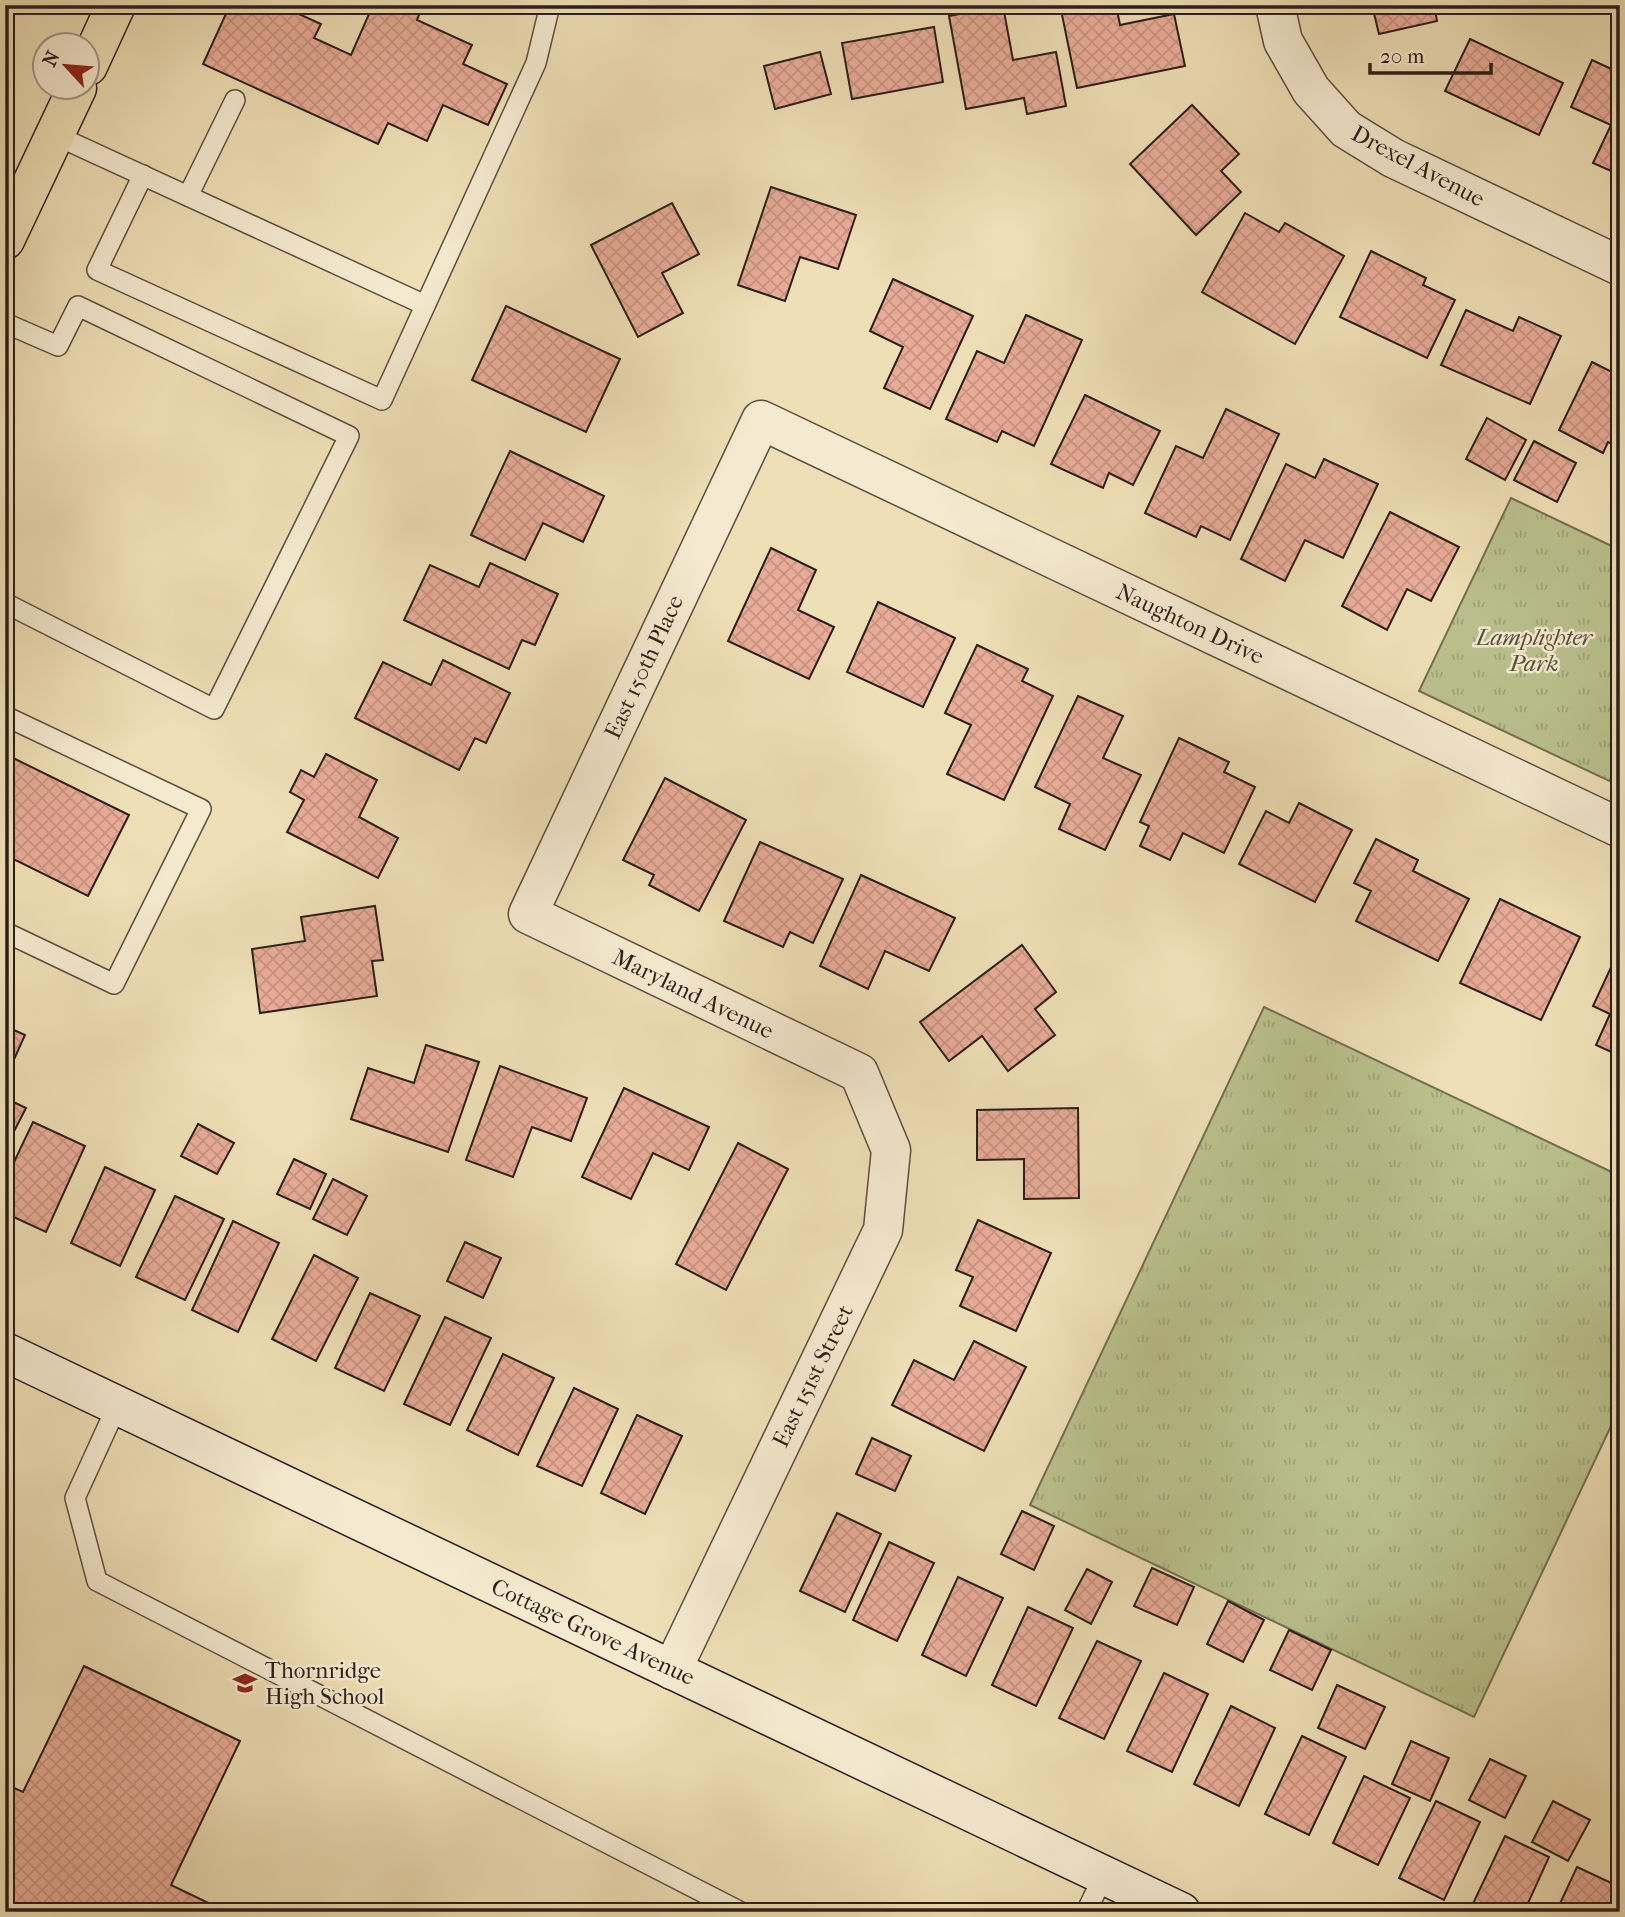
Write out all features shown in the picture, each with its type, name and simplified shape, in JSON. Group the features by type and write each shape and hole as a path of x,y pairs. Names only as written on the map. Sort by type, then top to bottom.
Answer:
{"main road":[{"path":"101,32 111,7"},
{"path":"5,240 71,102"}],"street":[{"name":"Drexel Avenue","path":"1275,5 1283,41 1311,90 1346,129 1393,158 1620,266"},
{"name":"Naughton Drive","path":"761,421 1620,828"},
{"name":"East 150th Place","path":"528,914 761,421"},
{"name":"Maryland Avenue","path":"528,914 859,1073"},
{"name":"East 151st Street","path":"672,1670 883,1230 891,1150 859,1073"},
{"name":"Cottage Grove Avenue","path":"5,1352 1181,1912"}],"lane":[{"path":"143,176 97,270 382,400 536,63 550,5"},
{"path":"188,197 235,100"},
{"path":"55,135 425,305"},
{"path":"5,323 58,346 78,306 349,436 214,709 5,603"},
{"path":"5,716 201,809 114,984 5,932"},
{"path":"117,1406 75,1498 97,1581 741,1912"},
{"path":"1086,1912 1104,1875"}],"green space":[{"name":"Lamplighter Park","path":"1511,498 1620,550 1620,786 1419,691"},
{"path":"1264,1007 1620,1176 1620,1407 1474,1717 1030,1505"}],"building":[{"path":"230,5 279,5 321,24 314,38 351,55 373,5 423,5 417,20 472,45 463,64 507,84 488,125 443,105 427,141 388,123 378,144 203,64"},
{"path":"1060,5 1116,5 1120,25 1174,14 1185,66 1077,88"},
{"path":"1372,5 1434,5 1437,21 1379,34"},
{"path":"1003,6 1013,60 1056,52 1066,106 1027,114 1024,98 966,109 949,16"},
{"path":"934,27 943,82 852,99 842,43"},
{"path":"1470,39 1563,83 1539,135 1445,91"},
{"path":"820,52 831,94 775,109 764,66"},
{"path":"1592,60 1620,73 1620,175 1593,163 1611,125 1571,107"},
{"path":"1192,105 1239,154 1221,171 1241,192 1196,235 1130,164"},
{"path":"771,187 856,215 838,269 800,257 785,301 738,285"},
{"path":"672,203 699,254 662,273 683,313 638,337 591,245"},
{"path":"1245,213 1279,232 1285,223 1344,256 1295,344 1202,292"},
{"path":"1371,251 1426,278 1423,285 1455,300 1427,358 1340,317"},
{"path":"893,279 973,316 930,409 884,388 903,347 870,331"},
{"path":"506,306 620,359 586,432 472,380"},
{"path":"1466,310 1513,331 1519,317 1561,336 1530,404 1441,365"},
{"path":"1026,315 1082,340 1034,446 1002,431 997,442 946,419 977,351 1004,363"},
{"path":"1592,362 1620,376 1620,448 1608,442 1603,453 1559,430"},
{"path":"1085,395 1160,431 1133,485 1109,473 1103,488 1051,464"},
{"path":"1226,409 1279,434 1230,540 1201,526 1196,537 1145,513 1176,446 1203,458"},
{"path":"1487,418 1526,440 1505,480 1466,459"},
{"path":"1534,441 1576,463 1557,502 1514,480"},
{"path":"510,451 604,496 583,542 543,523 525,560 471,535"},
{"path":"1324,459 1378,484 1343,558 1305,540 1285,581 1241,559 1286,464 1315,478"},
{"path":"1390,512 1459,547 1431,601 1407,589 1387,630 1342,606"},
{"path":"771,548 816,570 798,610 834,627 809,679 728,641"},
{"path":"490,563 558,594 535,645 522,640 509,669 404,620 430,565 479,587"},
{"path":"878,602 955,638 923,707 847,672"},
{"path":"977,645 1028,669 1022,681 1053,696 1004,800 947,774 971,725 945,713"},
{"path":"443,660 510,693 486,743 475,738 459,770 355,718 383,662 431,685"},
{"path":"1078,696 1123,716 1103,758 1141,775 1105,850 1059,829 1070,804 1035,787"},
{"path":"1179,738 1229,762 1224,772 1255,787 1224,853 1183,833 1170,860 1140,846 1149,826 1140,822"},
{"path":"5,754 129,815 88,896 5,855"},
{"path":"326,754 377,780 359,817 398,838 378,878 287,832 304,800 290,792 301,770 314,777"},
{"path":"665,778 746,820 699,911 649,885 654,875 623,860"},
{"path":"1299,803 1352,830 1315,902 1239,864 1266,811 1289,823"},
{"path":"1376,839 1418,860 1413,871 1469,899 1438,961 1356,921 1371,891 1354,883"},
{"path":"760,842 843,879 813,943 790,932 783,947 724,921"},
{"path":"861,875 955,918 929,971 885,951 868,989 820,966"},
{"path":"1500,899 1580,937 1541,1020 1460,983"},
{"path":"375,906 383,960 372,961 377,996 260,1013 252,949 305,941 301,917"},
{"path":"1022,945 1056,992 1035,1009 1055,1035 1008,1071 982,1036 949,1061 920,1022"},
{"path":"1613,963 1620,966 1620,1056 1596,1045 1610,1014 1593,1006"},
{"path":"5,1026 25,1035 12,1064 8,1062 6,1065"},
{"path":"426,1045 479,1062 448,1152 351,1119 368,1068 414,1083"},
{"path":"500,1066 587,1098 571,1141 532,1127 513,1177 466,1160"},
{"path":"624,1088 709,1127 689,1170 653,1153 631,1199 582,1177"},
{"path":"5,1098 26,1108 5,1149"},
{"path":"1078,1108 1079,1198 1024,1199 1024,1159 977,1160 977,1110"},
{"path":"33,1122 85,1146 46,1232 5,1213 5,1181"},
{"path":"198,1124 234,1143 217,1174 181,1156"},
{"path":"738,1143 788,1169 726,1290 676,1264"},
{"path":"294,1159 326,1174 310,1209 277,1194"},
{"path":"105,1167 155,1190 120,1266 71,1243"},
{"path":"333,1179 367,1196 347,1235 313,1219"},
{"path":"175,1196 224,1219 185,1300 136,1277"},
{"path":"978,1220 1051,1253 1016,1331 960,1306 973,1277 956,1270"},
{"path":"233,1221 279,1243 238,1332 192,1310"},
{"path":"465,1242 501,1258 483,1298 447,1281"},
{"path":"314,1255 358,1278 316,1361 272,1339"},
{"path":"370,1293 420,1316 384,1391 335,1368"},
{"path":"445,1317 491,1338 450,1425 404,1404"},
{"path":"974,1341 1026,1367 984,1451 892,1405 914,1360 954,1380"},
{"path":"503,1354 554,1378 518,1455 467,1430"},
{"path":"574,1388 618,1409 582,1486 537,1466"},
{"path":"637,1415 682,1436 645,1514 601,1493"},
{"path":"872,1438 911,1456 895,1491 856,1474"},
{"path":"1022,1511 1054,1526 1034,1570 1001,1554"},
{"path":"837,1513 881,1534 845,1612 800,1591"},
{"path":"889,1542 934,1563 897,1641 853,1620"},
{"path":"1152,1568 1194,1587 1177,1625 1134,1606"},
{"path":"1087,1569 1112,1582 1091,1624 1065,1610"},
{"path":"958,1577 1003,1598 966,1676 922,1655"},
{"path":"1228,1601 1264,1620 1243,1662 1207,1644"},
{"path":"1028,1607 1073,1628 1036,1706 992,1685"},
{"path":"1289,1630 1331,1650 1312,1690 1270,1670"},
{"path":"1097,1641 1141,1661 1104,1739 1059,1718"},
{"name":"Thornridge High School","path":"84,1666 240,1741 171,1885 227,1912 15,1912 5,1905 5,1784 23,1792"},
{"path":"1164,1673 1208,1694 1172,1772 1127,1751"},
{"path":"1337,1685 1385,1707 1365,1749 1318,1728"},
{"path":"1231,1706 1275,1728 1239,1806 1194,1784"},
{"path":"1302,1736 1346,1757 1309,1835 1265,1814"},
{"path":"1411,1741 1449,1758 1430,1801 1392,1784"},
{"path":"1490,1759 1526,1776 1505,1818 1469,1800"},
{"path":"1364,1776 1410,1798 1378,1865 1333,1843"},
{"path":"1436,1801 1480,1822 1444,1900 1399,1878"},
{"path":"1553,1801 1590,1820 1568,1861 1532,1842"},
{"path":"1505,1836 1549,1857 1524,1912 1469,1912"},
{"path":"1577,1867 1620,1887 1610,1912 1556,1912"}],"place":[{"name":"Thornridge High School","path":"245,1683"}]}
